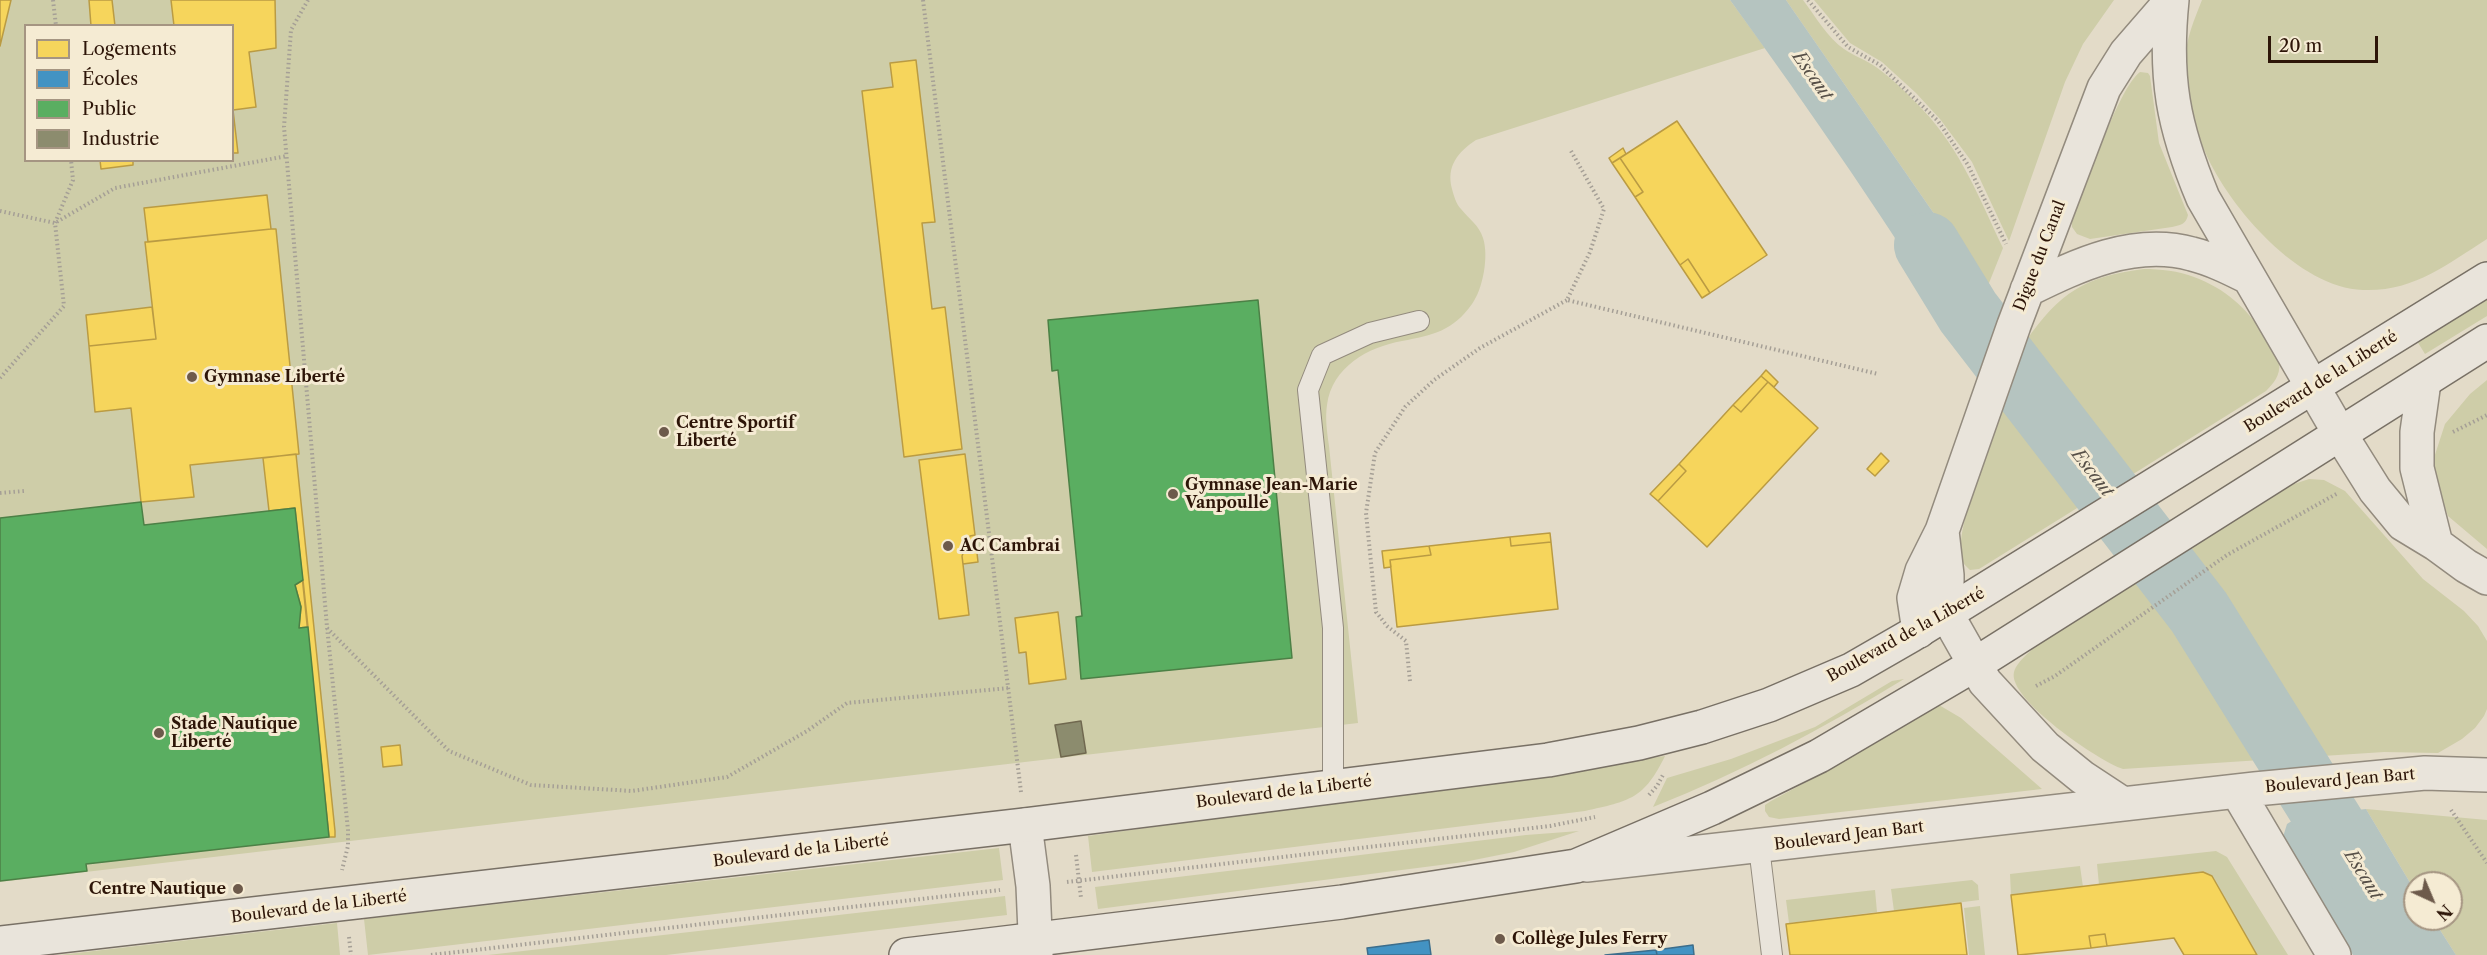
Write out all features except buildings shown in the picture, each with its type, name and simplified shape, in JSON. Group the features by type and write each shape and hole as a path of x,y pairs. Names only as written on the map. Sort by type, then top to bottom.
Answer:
{"main road":[{"name":"Digue du Canal","path":"1919,631 1914,598 1917,585 1929,554 1942,531 2014,325 2104,88 2126,53 2172,0"},
{"path":"2172,0 2168,49 2177,127 2203,198 2366,477 2403,524 2487,578"},
{"path":"2027,290 2073,268 2108,255 2136,251 2165,250 2190,253 2217,262 2248,277"},
{"name":"Boulevard de la Liberté","path":"0,943 1025,825 1548,760 1639,743 1702,727 1769,705 1851,670 1947,615 2487,279"},
{"path":"906,955 1036,946 1085,932 1342,902 1576,866 1712,808 1819,756 1974,664 2485,342"},
{"path":"2424,382 2417,432 2417,468 2436,544"},
{"name":"Digue du Canal","path":"1942,531 1947,575 1947,615"},
{"path":"1947,615 1974,664 1997,698 2045,747 2082,777 2123,804"},
{"name":"Boulevard Jean Bart","path":"1576,866 2246,790 2425,773 2487,775"},
{"path":"2246,790 2334,955"},
{"path":"1025,825 1036,946"}],"lane":[{"path":"1334,785 1333,628 1308,390 1322,355 1370,333 1419,321"},
{"path":"1759,847 1772,955"}],"path":[{"path":"53,0 56,24"},
{"path":"308,0 291,30 284,127 327,627 348,830 348,846 341,874 345,904"},
{"path":"923,0 1025,825"},
{"path":"1808,0 1840,40 1880,65 1938,121 1968,165 2027,290"},
{"path":"1410,681 1406,641 1387,626 1376,612 1366,513 1375,453 1405,407 1434,380 1480,348 1567,300 1590,252 1604,209 1571,151"},
{"path":"0,211 55,222 115,188 287,156"},
{"path":"0,378 64,306 55,222 73,180 71,162"},
{"path":"1567,300 1878,374"},
{"path":"2131,623 2227,555 2366,477"},
{"path":"0,493 24,491"},
{"path":"327,627 449,751 531,785 632,791 727,777 807,731 847,703 1009,688"},
{"path":"2425,773 2487,863"},
{"path":"1071,819 1085,932"},
{"path":"431,955 1004,890"}],"green space":[{"name":"Centre Sportif Liberté","path":"0,0 1730,0 1765,48 1476,140 1464,149 1452,167 1451,181 1454,197 1459,207 1479,229 1485,245 1484,272 1476,298 1465,313 1450,326 1377,348 1354,361 1336,380 1330,392 1326,415 1358,723 0,882"},
{"path":"1786,0 1803,0 1833,39 1844,49 1895,82 1923,110 1948,142 1969,176 2003,248 1983,298 1955,244"},
{"path":"1814,0 2114,0 2083,44 2065,82 2009,241 1972,162 1940,119 1882,62 1850,43"},
{"path":"2202,0 2487,0 2487,239 2443,267 2413,282 2398,287 2363,290 2339,286 2315,276 2269,242 2232,198 2217,175 2197,132 2188,97 2185,61 2193,22"},
{"path":"2140,72 2148,73 2150,76 2159,143 2188,215 2183,224 2172,227 2090,239 2077,234 2072,227 2072,220 2112,118 2131,82"},
{"path":"2144,269 2188,275 2225,293 2250,315 2264,334 2278,359 2279,371 2276,379 2266,391 2130,476 2026,341 2050,310 2075,290 2105,276"},
{"path":"2487,298 2487,316 2425,354 2417,341"},
{"path":"2487,380 2487,549 2448,516 2431,467 2445,424 2470,394"},
{"path":"2004,406 2082,505 1979,569 1970,570 1961,557 1964,522"},
{"path":"2309,479 2324,480 2345,491 2423,579 2464,611 2478,626 2487,641 2487,709 2475,728 2462,739 2438,753 2384,752 2123,769 2076,742 2057,728 2025,697 2016,684 2014,672 2018,664 2051,634 2277,493"},
{"path":"1904,679 1781,749 1653,807 1667,778 1731,759 1815,727 1892,681"},
{"path":"1939,705 1961,718 2042,789 1779,819 1769,817 1765,811 1765,805 1771,801"},
{"path":"1665,756 1650,781 1634,796 1625,801 1585,811 1092,872 1088,836"},
{"path":"2366,809 2487,820 2487,955 2456,955 2441,931 2463,931 2463,871 2403,871"},
{"path":"1579,831 1514,852 1464,862 1098,909 1095,887 1526,835"},
{"path":"999,848 1003,880 368,955 364,919"},
{"path":"2216,851 2227,857 2288,955 2257,955 2212,876 2099,885 2097,864"},
{"path":"2080,866 2083,887 2011,895 2010,874"},
{"path":"1972,880 1978,885 1979,900 1894,911 1891,889"},
{"path":"1875,890 1877,912 1789,923 1786,900"},
{"path":"1005,896 1007,915 666,955 488,955"},
{"path":"1980,906 1985,955 1969,955 1964,908"},
{"path":"337,923 340,955 59,955"}],"water":[{"path":"1730,0 1786,0 1955,244 1983,298 1965,348 1851,172"},
{"path":"2040,358 2122,465 2075,495 2016,421"},
{"path":"2211,589 2232,619 2189,648 2168,618"},
{"path":"2249,644 2318,757 2265,761 2207,673"},
{"path":"2366,809 2403,871 2403,931 2441,931 2456,955 2353,955 2283,837 2287,824 2298,817"}],"waterway":[{"name":"Escaut","path":"1927,245 1968,312 2199,612 2413,955"}],"place":[{"name":"Gymnase Liberté","path":"192,377"},
{"name":"Centre Sportif Liberté","path":"664,432"},
{"name":"Gymnase Jean-Marie Vanpoulle","path":"1173,494"},
{"name":"AC Cambrai","path":"948,546"},
{"name":"Stade Nautique Liberté","path":"159,733"},
{"name":"Centre Nautique","path":"238,889"},
{"name":"Collège Jules Ferry","path":"1500,939"}]}
